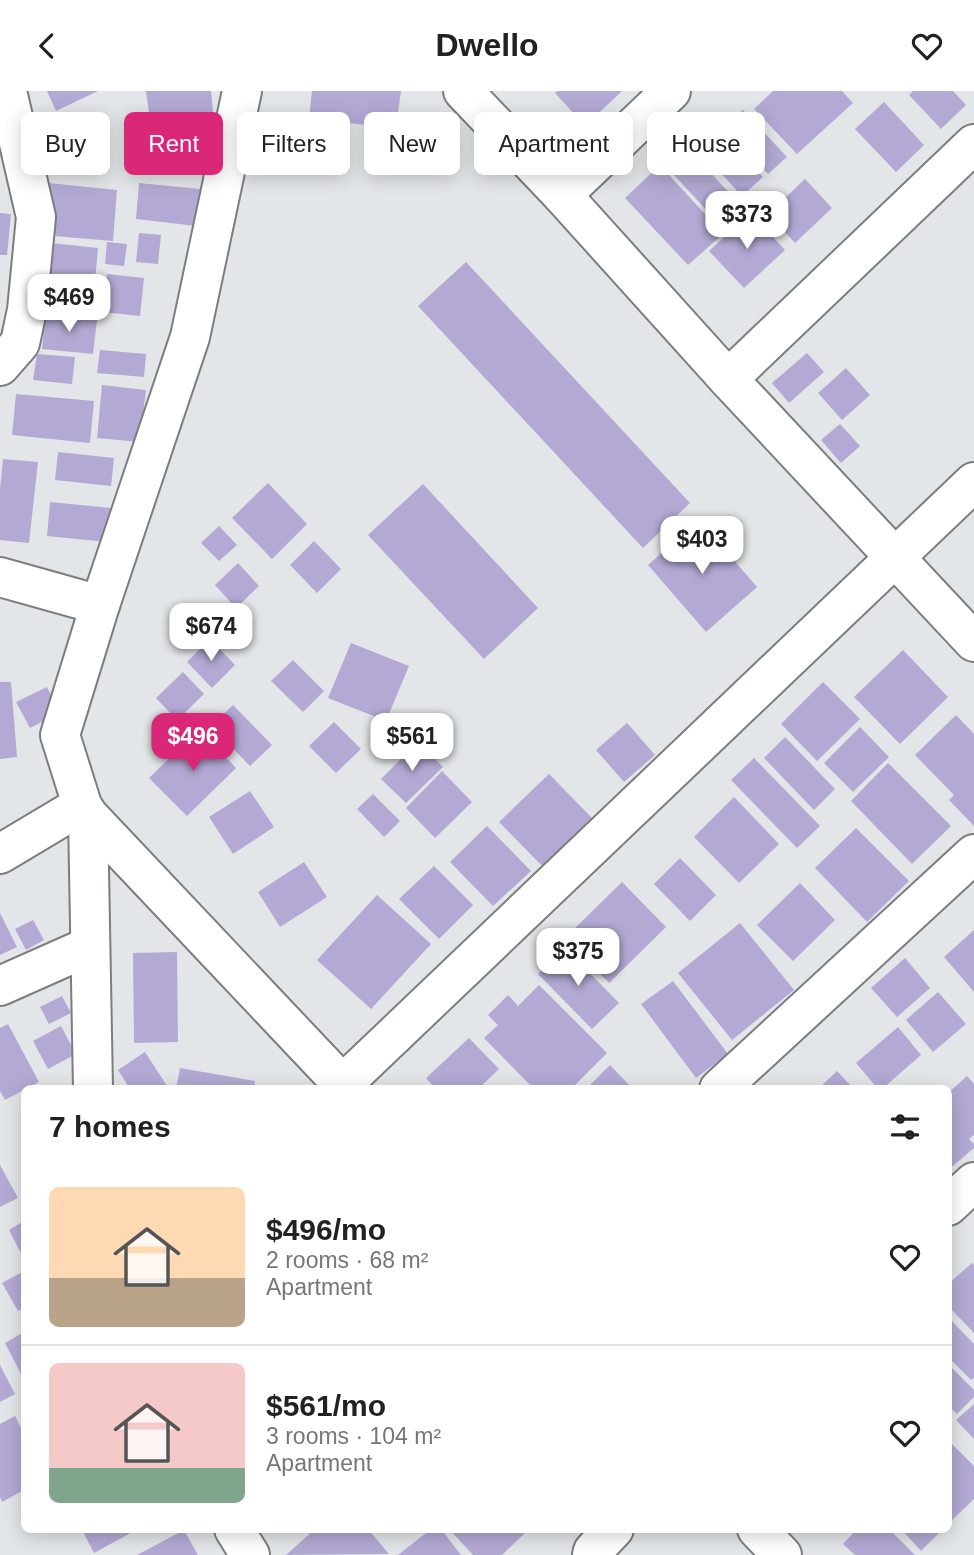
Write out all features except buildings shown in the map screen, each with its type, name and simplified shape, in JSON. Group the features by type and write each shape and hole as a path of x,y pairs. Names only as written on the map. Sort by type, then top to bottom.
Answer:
{"street":[{"path":"0,366 20,343 27,310 36,217 7,91"},
{"path":"93,1085 85,810 60,735 100,605 190,337 242,91"},
{"path":"463,91 974,642"},
{"path":"562,195 671,91"},
{"path":"728,379 974,144"},
{"path":"346,1085 974,482"},
{"path":"0,576 100,605"},
{"path":"85,810 344,1085"},
{"path":"0,854 85,810"},
{"path":"723,1085 974,855"},
{"path":"0,986 90,946"},
{"path":"952,1202 974,1182"},
{"path":"236,1533 250,1555"},
{"path":"592,1555 610,1533"},
{"path":"761,1533 782,1555"}]}
